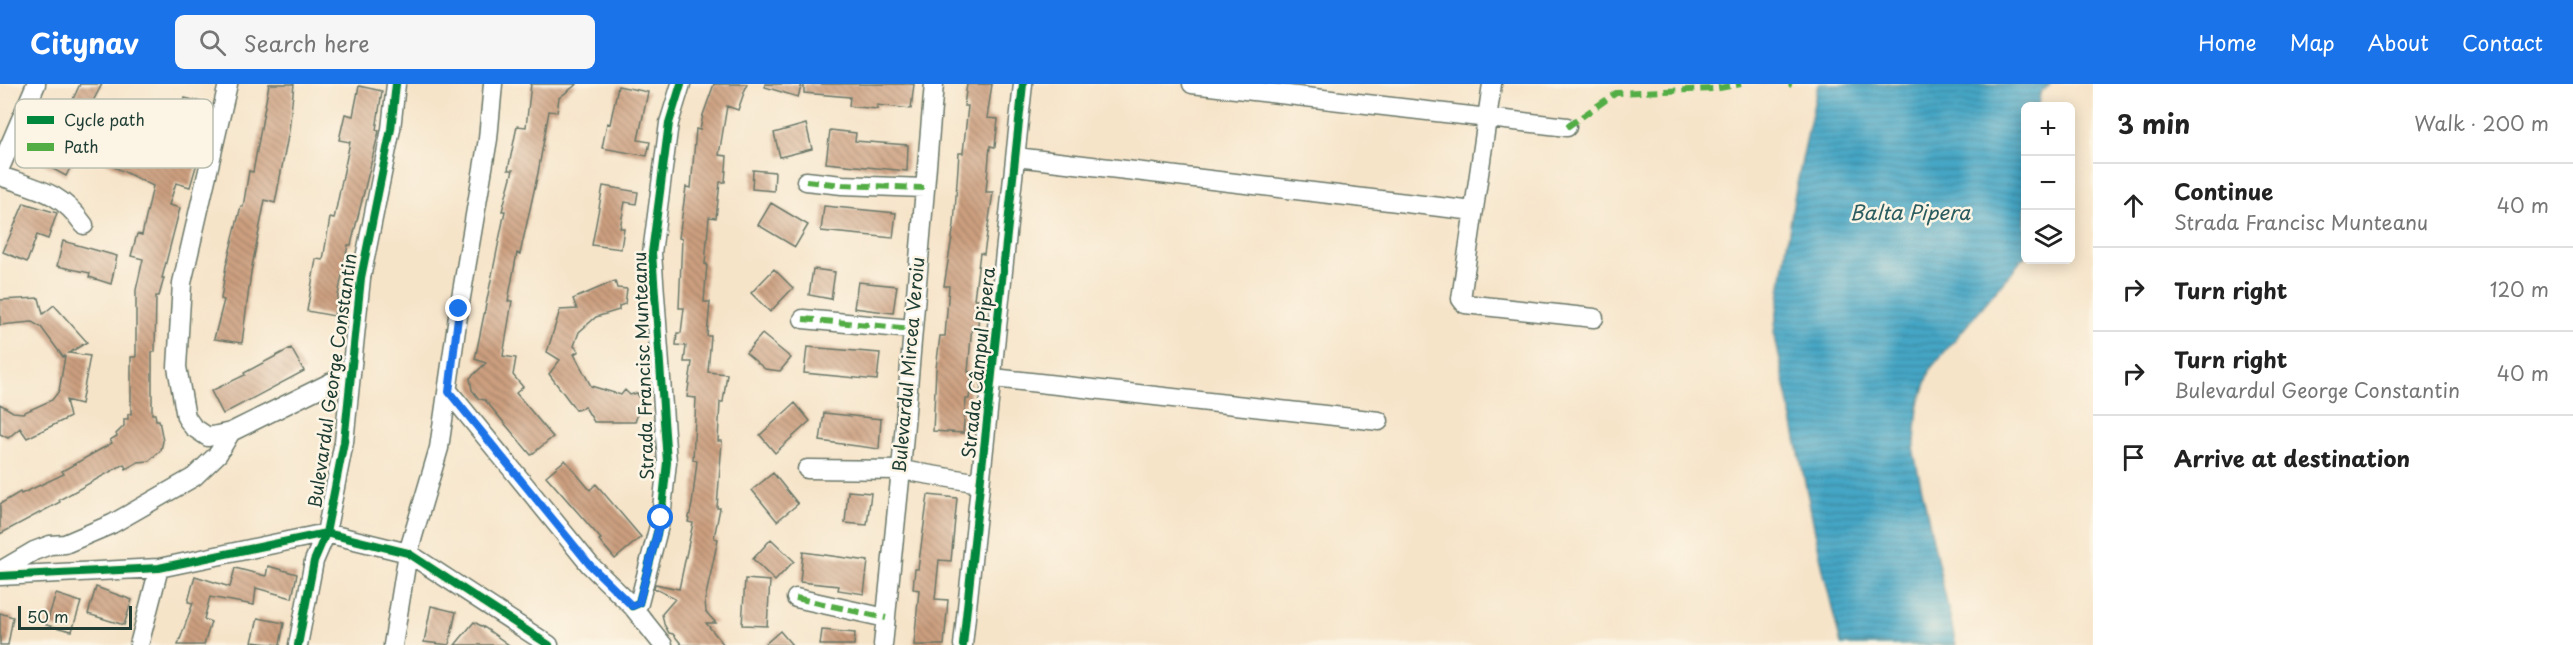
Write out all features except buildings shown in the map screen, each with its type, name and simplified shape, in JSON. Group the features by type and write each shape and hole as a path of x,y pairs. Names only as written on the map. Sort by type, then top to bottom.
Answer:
{"street":[{"path":"30,99 36,84"},
{"path":"213,149 228,84"},
{"name":"Bulevardul George Constantin","path":"298,645 314,561 326,533 344,442 361,279 389,140 396,84"},
{"path":"393,645 408,553 439,448 449,392 459,309 488,139 494,84"},
{"name":"Strada Francisc Munteanu","path":"632,606 639,603 661,518 667,462 652,254 669,123 681,84"},
{"name":"Bulevardul Mircea Veroiu","path":"883,645 901,470 934,84"},
{"name":"Strada Câmpul Pipera","path":"963,645 994,378 1023,84"},
{"path":"1192,84 1567,127"},
{"path":"1492,84 1462,302 1594,318"},
{"path":"0,168 15,133"},
{"path":"1016,157 1474,211"},
{"path":"209,168 182,283 177,367 186,417 193,428 208,437 231,432 350,373"},
{"path":"0,176 57,197 71,207 84,225"},
{"path":"806,181 842,185 924,188"},
{"path":"803,320 912,329"},
{"path":"994,378 1379,421"},
{"path":"449,392 590,565 632,606 663,645"},
{"path":"0,574 34,550 89,536 194,477 218,454 231,432"},
{"path":"807,469 901,470 980,483"},
{"path":"0,574 159,568 326,533 408,553 549,645"},
{"path":"139,645 159,568"},
{"path":"796,598 886,618"}],"water":[{"name":"Balta Pipera","path":"1818,84 2050,84 2040,94 2039,102 2021,102 2021,261 1931,368 1918,407 1914,453 1956,645 1841,645 1823,570 1774,332 1794,198"}],"marked path":[{"path":"1567,127 1616,93 1714,89 1741,84"},
{"path":"806,181 842,185 924,188"},
{"path":"803,319 912,329"},
{"path":"796,598 886,618"}],"cycle path":[{"path":"298,645 314,561 326,533 344,442 361,278 391,129 396,84"},
{"path":"632,606 639,603 661,518 667,462 652,253 669,123 681,84"},
{"path":"963,645 1023,84"},
{"path":"0,576 159,568 326,533 408,553 549,645"}],"route":[{"path":"459,309 449,392 590,565 632,606 639,603 661,518"}]}
